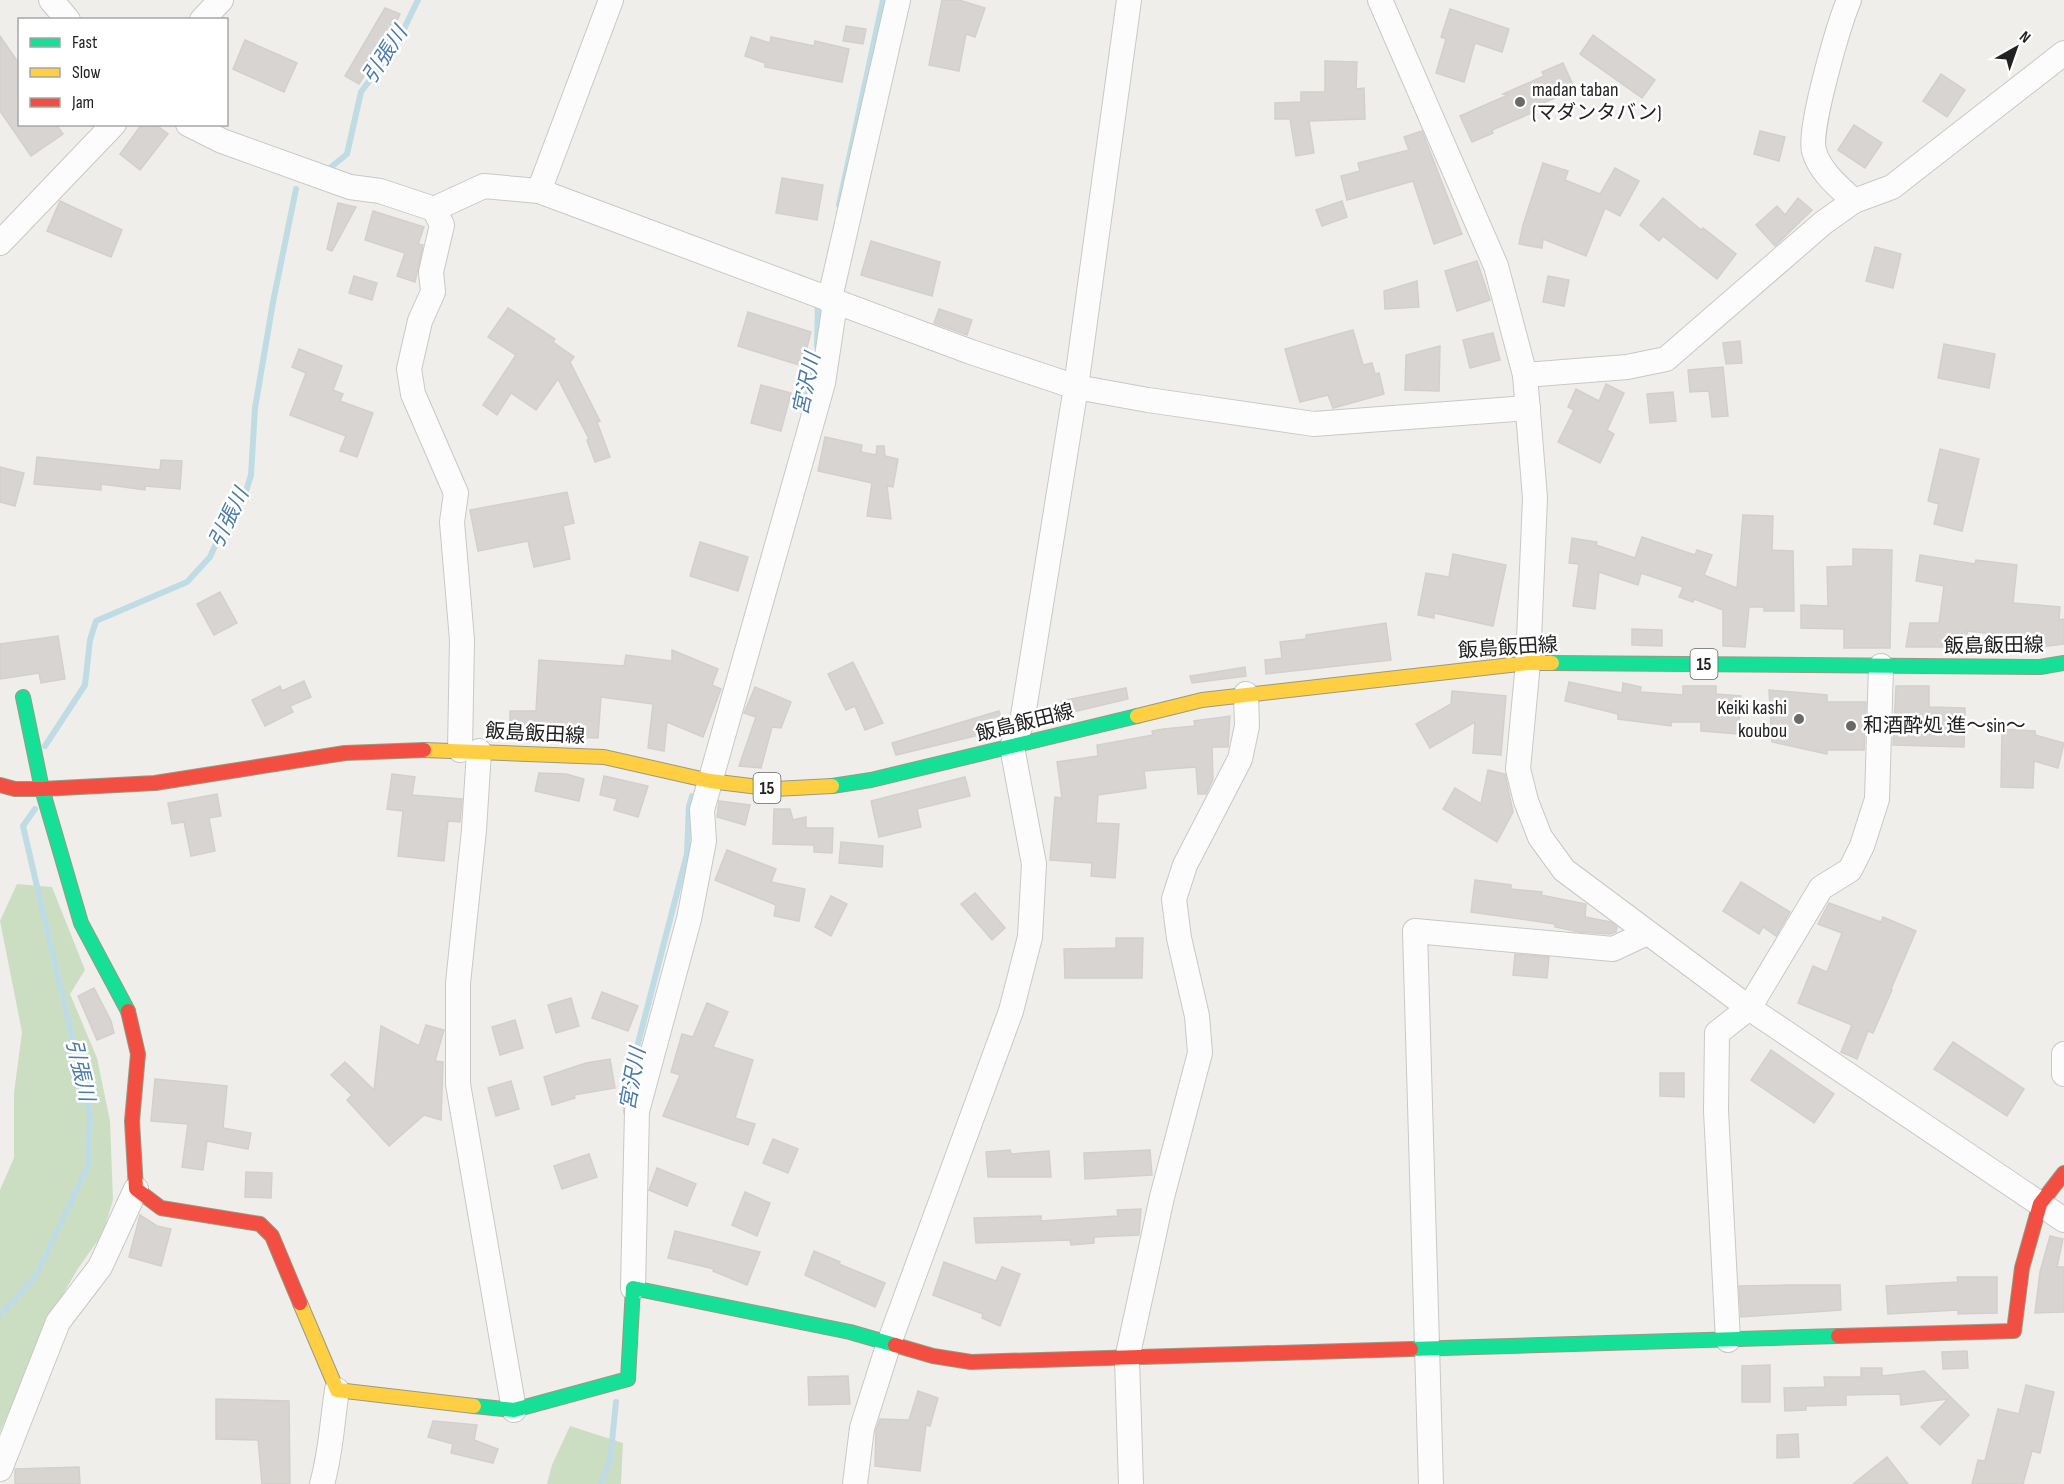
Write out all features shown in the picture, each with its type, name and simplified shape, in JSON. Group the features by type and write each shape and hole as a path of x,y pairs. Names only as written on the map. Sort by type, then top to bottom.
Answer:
{"street":[{"path":"51,0 66,18"},
{"path":"204,18 221,0"},
{"path":"539,190 611,0"},
{"path":"820,294 898,0"},
{"path":"855,1484 862,1428 889,1343 1011,1011 1030,938 1034,864 1012,747 1022,722 1076,387 1129,0"},
{"path":"1380,0 1496,266 1525,375 1535,498 1528,663 1518,769 1526,801 1540,837 1564,870 1749,1008 2064,1220"},
{"path":"1849,0 1842,17 1816,123 1814,150 1824,171 1854,201"},
{"path":"1525,375 1627,367 1666,358 1823,223 1854,201 1892,187 2064,53"},
{"path":"0,243 112,126"},
{"path":"192,126 222,141 350,187 380,191 434,209 484,186 539,190 971,352 1076,387 1314,424 1528,408"},
{"path":"434,209 442,225 431,272 433,292 420,321 408,369 413,394 456,493 452,522 474,830 458,983 458,1084 514,1410"},
{"path":"337,1390 389,1398 514,1410 628,1379 633,1288 637,1112 689,919 704,841 702,810 823,383 834,310 820,294"},
{"name":"飯島飯田線","path":"0,785 15,789 42,789 155,783 345,753 469,750 604,757 710,781 775,789 825,787 871,780 1202,700 1528,663 2040,667 2064,663"},
{"path":"1728,1340 1716,1111 1717,1033 1749,1008 1821,888 1850,870 1862,846 1877,799 1881,666"},
{"path":"1131,1484 1127,1359 1162,1197 1200,1053 1197,1016 1179,938 1174,899 1185,865 1240,759 1247,726 1246,694"},
{"path":"0,1469 58,1322 100,1267 136,1189 132,1121 138,1054 129,1014 81,923 42,789 23,697"},
{"path":"1431,1484 1415,931 1613,949 1647,933"},
{"path":"2064,1054 2064,1074"},
{"path":"633,1288 841,1330 933,1356 971,1362 2014,1330 2022,1268 2040,1204 2064,1173"},
{"path":"136,1189 161,1208 260,1224 272,1236 337,1390 330,1429 330,1455 322,1484"}],"green space":[{"path":"17,884 52,887 85,970 70,994 97,1058 110,1121 113,1200 103,1233 77,1270 50,1317 0,1432 0,1190 14,1158 14,1093 22,1032 0,921"},
{"path":"570,1426 623,1443 621,1484 547,1484 552,1465"}],"building":[{"path":"942,0 959,0 985,8 975,37 966,34 959,71 929,65"},
{"path":"385,8 400,14 386,45 383,44 359,84 345,76"},
{"path":"1450,9 1509,29 1502,52 1475,43 1464,82 1436,73 1446,39 1441,37"},
{"path":"846,26 866,29 863,44 843,41"},
{"path":"1593,35 1655,80 1642,98 1580,54"},
{"path":"0,36 18,62 18,126 57,126 63,134 31,156 0,111"},
{"path":"751,37 770,43 771,37 814,46 815,41 849,49 842,82 765,67 765,63 745,56"},
{"path":"245,40 297,63 284,92 233,69"},
{"path":"1325,61 1357,62 1356,89 1364,88 1365,119 1309,121 1314,153 1296,156 1290,119 1275,119 1275,103 1301,102 1301,92 1325,92"},
{"path":"1563,63 1575,89 1534,107 1536,111 1492,130 1493,133 1472,142 1460,116 1508,95 1503,94 1544,76 1542,72"},
{"path":"1941,74 1965,90 1947,117 1923,101"},
{"path":"1854,125 1882,143 1865,168 1838,150"},
{"path":"141,126 158,126 168,134 140,170 120,154"},
{"path":"1422,131 1462,234 1434,244 1413,181 1347,200 1341,176 1360,171 1358,163 1409,150 1404,137"},
{"path":"1760,131 1785,137 1779,161 1754,154"},
{"path":"1543,163 1568,171 1565,180 1600,194 1615,168 1639,181 1620,216 1605,208 1586,256 1543,239 1542,248 1519,244"},
{"path":"782,178 823,185 817,220 776,213"},
{"path":"1663,198 1701,230 1703,228 1736,254 1717,279 1663,236 1659,241 1640,225"},
{"path":"1798,198 1812,210 1775,246 1756,225 1777,206 1785,215"},
{"path":"60,201 122,230 111,257 47,231"},
{"path":"1342,201 1347,217 1322,226 1316,210"},
{"path":"338,203 356,207 332,251 327,249"},
{"path":"373,211 424,227 418,244 423,245 415,282 397,276 405,253 365,240"},
{"path":"871,241 940,262 932,296 861,275"},
{"path":"1875,247 1901,254 1893,288 1866,281"},
{"path":"1477,261 1490,300 1457,311 1445,271"},
{"path":"354,276 377,283 372,300 349,293"},
{"path":"1548,276 1569,280 1564,306 1543,302"},
{"path":"1417,281 1419,307 1385,309 1384,291"},
{"path":"508,308 555,339 553,342 574,357 570,362 600,421 597,422 610,457 595,462 587,440 589,439 558,379 536,410 511,393 497,415 483,405 516,355 488,337"},
{"path":"939,309 972,320 967,335 934,323"},
{"path":"748,312 811,332 802,366 738,346"},
{"path":"1353,330 1363,365 1372,363 1375,374 1379,373 1384,394 1333,408 1328,395 1300,402 1285,349"},
{"path":"1493,333 1500,360 1470,368 1463,340"},
{"path":"1740,341 1742,363 1726,364 1723,343"},
{"path":"1944,344 1995,354 1989,388 1938,378"},
{"path":"1440,346 1439,391 1405,390 1406,355"},
{"path":"299,349 342,366 333,390 343,394 340,401 373,413 357,457 340,451 346,436 290,415 306,373 292,367"},
{"path":"1723,367 1728,416 1712,417 1709,391 1690,392 1688,370"},
{"path":"1606,384 1624,393 1607,430 1614,434 1600,463 1558,442 1574,410 1568,407 1576,389 1599,401"},
{"path":"761,385 791,393 781,431 751,423"},
{"path":"1673,392 1676,421 1650,423 1647,394"},
{"path":"825,437 862,445 861,452 876,455 877,446 884,446 885,456 898,459 893,487 887,486 891,519 867,516 872,483 818,471"},
{"path":"1940,449 1979,459 1962,531 1934,524 1939,504 1928,501"},
{"path":"37,457 160,470 161,460 182,461 180,489 145,486 145,490 101,484 101,490 34,484"},
{"path":"0,467 24,473 15,506 0,502"},
{"path":"567,492 574,523 563,526 570,559 534,567 528,541 478,551 470,510"},
{"path":"1743,515 1773,516 1772,550 1793,551 1794,611 1764,611 1764,607 1749,607 1745,647 1723,646 1723,610 1694,599 1693,602 1679,597 1683,587 1641,573 1638,585 1599,572 1595,609 1573,606 1579,564 1569,563 1572,538 1597,542 1596,545 1635,558 1642,537 1695,555 1697,550 1712,555 1704,575 1737,588"},
{"path":"700,542 748,557 738,591 690,576"},
{"path":"1853,549 1892,550 1890,648 1844,648 1844,629 1801,628 1801,605 1828,606 1827,567 1853,566"},
{"path":"1453,554 1506,565 1493,626 1434,613 1434,618 1418,615 1426,573 1449,577"},
{"path":"1920,555 1975,564 1976,560 2017,565 2013,603 2060,607 2059,620 2064,619 2064,644 2032,648 2031,638 1967,631 1969,647 1906,647 1910,623 1939,623 1944,586 1916,581"},
{"path":"220,592 237,623 214,635 197,604"},
{"path":"1386,623 1391,660 1266,674 1265,660 1282,658 1280,642 1306,639 1306,635"},
{"path":"1632,629 1662,630 1662,646 1632,645"},
{"path":"58,636 65,679 41,683 39,673 0,679 0,644"},
{"path":"672,650 718,669 712,685 721,689 703,737 667,722 664,751 648,748 653,704 601,697 598,738 510,735 510,711 536,711 539,660 624,666 626,655 672,661"},
{"path":"853,662 883,723 865,730 855,706 846,710 828,674"},
{"path":"1245,667 1246,676 1192,683 1190,676"},
{"path":"304,681 311,697 290,706 293,712 265,726 252,700 280,686 282,691"},
{"path":"1569,682 1622,693 1623,683 1641,687 1640,692 1683,695 1683,686 1716,686 1716,694 1741,696 1738,734 1701,731 1701,722 1671,722 1671,726 1618,719 1618,714 1565,701"},
{"path":"1896,686 1929,686 1929,707 1965,708 1964,747 1893,745"},
{"path":"755,687 791,702 781,728 772,727 761,768 739,766 756,717 744,713"},
{"path":"1126,688 1128,699 1064,714 1061,701"},
{"name":"Keiki kashi koubou","path":"1769,690 1827,695 1827,702 1866,702 1864,750 1827,750 1827,754 1772,742"},
{"path":"1452,691 1506,696 1501,755 1473,753 1475,722 1430,748 1416,724 1451,704"},
{"path":"999,711 1004,729 896,755 892,743"},
{"path":"1230,716 1228,747 1212,747 1213,779 1206,794 1198,794 1196,767 1144,771 1146,788 1098,795 1096,823 1119,824 1115,878 1091,876 1092,863 1050,860 1055,797 1062,798 1057,762 1098,756 1097,745 1153,735 1152,731 1195,726 1194,721"},
{"path":"2002,729 2035,731 2035,735 2064,743 2058,768 2034,761 2033,788 2001,787"},
{"path":"1488,770 1505,774 1513,812 1497,842 1443,809 1455,788 1481,804"},
{"path":"539,773 566,774 584,779 579,801 535,791"},
{"path":"392,774 415,777 412,795 462,799 460,822 448,821 444,861 398,856 403,811 387,809"},
{"path":"604,776 648,786 638,817 614,810 617,799 600,795"},
{"path":"965,777 970,796 917,809 921,827 879,837 871,801"},
{"path":"217,794 221,816 209,818 215,851 191,856 184,822 172,824 168,803"},
{"path":"719,801 750,805 745,825 717,817"},
{"path":"774,809 790,809 793,820 806,817 806,828 833,828 832,853 814,852 814,845 773,844"},
{"path":"841,842 883,846 882,867 839,863"},
{"path":"727,850 776,869 771,882 805,889 799,921 774,916 776,905 715,880"},
{"path":"1475,880 1511,885 1511,889 1542,892 1541,895 1586,904 1585,917 1611,922 1617,927 1616,932 1610,934 1579,932 1555,927 1555,924 1471,912"},
{"path":"1741,882 1790,912 1776,936 1763,927 1759,934 1723,911"},
{"path":"975,893 1005,928 992,940 961,904"},
{"path":"831,896 847,904 831,936 815,927"},
{"path":"1829,903 1881,922 1883,917 1916,931 1873,1033 1868,1031 1857,1059 1841,1052 1852,1025 1798,1003 1813,966 1827,972 1842,933 1818,924"},
{"path":"1116,938 1143,938 1142,978 1065,978 1064,949 1116,948"},
{"path":"1515,954 1549,957 1547,978 1513,975"},
{"path":"94,988 111,1021 114,1033 97,1040 78,996"},
{"path":"602,992 638,1006 628,1031 592,1018"},
{"path":"571,998 579,1026 556,1033 548,1005"},
{"path":"707,1003 728,1012 713,1047 753,1060 735,1118 755,1124 748,1145 663,1116 680,1075 671,1072 682,1034 693,1037"},
{"path":"515,1020 523,1048 500,1055 492,1027"},
{"path":"426,1025 444,1030 435,1061 443,1062 441,1120 424,1115 389,1146 347,1100 352,1095 331,1075 345,1062 374,1090 381,1026 419,1046"},
{"path":"1953,1042 2024,1089 2007,1116 1934,1069"},
{"path":"1771,1050 1834,1094 1814,1123 1751,1080"},
{"path":"610,1059 615,1088 574,1095 575,1098 552,1105 544,1077 586,1063"},
{"path":"1660,1073 1684,1073 1684,1097 1660,1096"},
{"path":"155,1079 227,1086 223,1128 251,1133 248,1149 207,1141 203,1170 182,1167 188,1124 151,1121"},
{"path":"511,1081 519,1109 496,1116 488,1088"},
{"path":"773,1139 798,1149 788,1173 763,1163"},
{"path":"1010,1150 1011,1154 1049,1151 1051,1177 988,1177 986,1152"},
{"path":"1150,1150 1152,1175 1085,1179 1084,1153"},
{"path":"589,1154 597,1177 562,1189 554,1166"},
{"path":"657,1168 696,1184 687,1206 649,1190"},
{"path":"246,1172 272,1173 271,1198 245,1197"},
{"path":"745,1192 770,1203 757,1236 732,1225"},
{"path":"1141,1209 1139,1235 1094,1237 1094,1243 1071,1245 1070,1240 976,1243 974,1218 1041,1216 1041,1221 1118,1216 1117,1210"},
{"path":"140,1215 157,1226 171,1229 161,1266 129,1257"},
{"path":"675,1231 760,1252 747,1285 713,1271 714,1269 668,1258"},
{"path":"2050,1236 2063,1239 2057,1267 2064,1267 2064,1312 2035,1313 2040,1272"},
{"path":"814,1251 885,1283 875,1307 805,1275"},
{"path":"944,1262 996,1281 1002,1267 1020,1274 1000,1326 982,1318 983,1314 933,1295"},
{"path":"1957,1277 1997,1277 1997,1313 1958,1314 1958,1310 1888,1314 1886,1286 1958,1282"},
{"path":"1840,1285 1841,1310 1741,1317 1739,1286"},
{"path":"1967,1351 1968,1368 1943,1369 1942,1352"},
{"path":"1770,1365 1770,1402 1742,1402 1742,1366"},
{"path":"1861,1368 1882,1368 1882,1376 1924,1371 1969,1415 1940,1445 1921,1427 1948,1399 1901,1405 1900,1394 1846,1395 1846,1405 1806,1406 1806,1410 1785,1411 1784,1388 1825,1387 1824,1377 1861,1377"},
{"path":"848,1376 850,1404 809,1405 808,1377"},
{"path":"2026,1385 2054,1392 2040,1453 2032,1451 2023,1484 1972,1484 1978,1460 1985,1461 1998,1409 2019,1414"},
{"path":"918,1391 938,1398 930,1426 926,1425 920,1471 875,1466 876,1430 880,1419 909,1420"},
{"path":"216,1399 289,1401 290,1484 262,1484 258,1440 216,1439"},
{"path":"433,1421 477,1425 474,1440 498,1449 493,1463 451,1453 453,1444 428,1437"},
{"path":"1798,1434 1799,1457 1777,1458 1777,1435"},
{"path":"1887,1457 1908,1484 1853,1484"},
{"path":"79,1467 80,1484 15,1484 15,1469"}],"waterway":[{"name":"引張川","path":"325,172 347,154 361,92 397,43 418,0"},
{"name":"宮沢川","path":"839,205 883,0"},
{"name":"引張川","path":"45,746 85,685 90,640 96,621 187,582 210,557 225,524 245,494 251,475 255,408 273,302 296,189"},
{"name":"宮沢川","path":"817,346 818,300"},
{"name":"宮沢川","path":"803,410 813,371"},
{"name":"宮沢川","path":"626,1112 626,1093 687,854 689,806 692,796"},
{"name":"引張川","path":"0,1315 35,1277 88,1166 90,1115 23,826 35,809"},
{"name":"宮沢川","path":"600,1484 610,1461 616,1402"}],"traffic: fast":[{"path":"1552,663 2040,667 2064,663"},
{"path":"23,697 42,789 81,923 128,1011"},
{"path":"832,786 871,780 1137,716"},
{"path":"474,1406 514,1410 628,1379 633,1288 850,1332 895,1345"},
{"path":"1411,1349 1838,1336"}],"traffic: slow":[{"path":"1137,716 1202,700 1528,663 1552,663"},
{"path":"424,750 604,757 710,781 775,789 832,786"},
{"path":"300,1303 337,1390 474,1406"}],"traffic: jam":[{"path":"0,785 15,789 42,789 155,783 345,753 424,750"},
{"path":"128,1011 138,1054 132,1121 136,1189 161,1208 260,1224 272,1236 300,1303"},
{"path":"1838,1336 2014,1331 2022,1268 2040,1204 2064,1173"},
{"path":"895,1345 933,1356 971,1362 1411,1349"}],"place":[{"name":"madan taban (マダンタバン)","path":"1520,102"},
{"name":"Keiki kashi koubou","path":"1799,719"},
{"name":"和酒酔処 進〜sin〜","path":"1851,726"}]}
